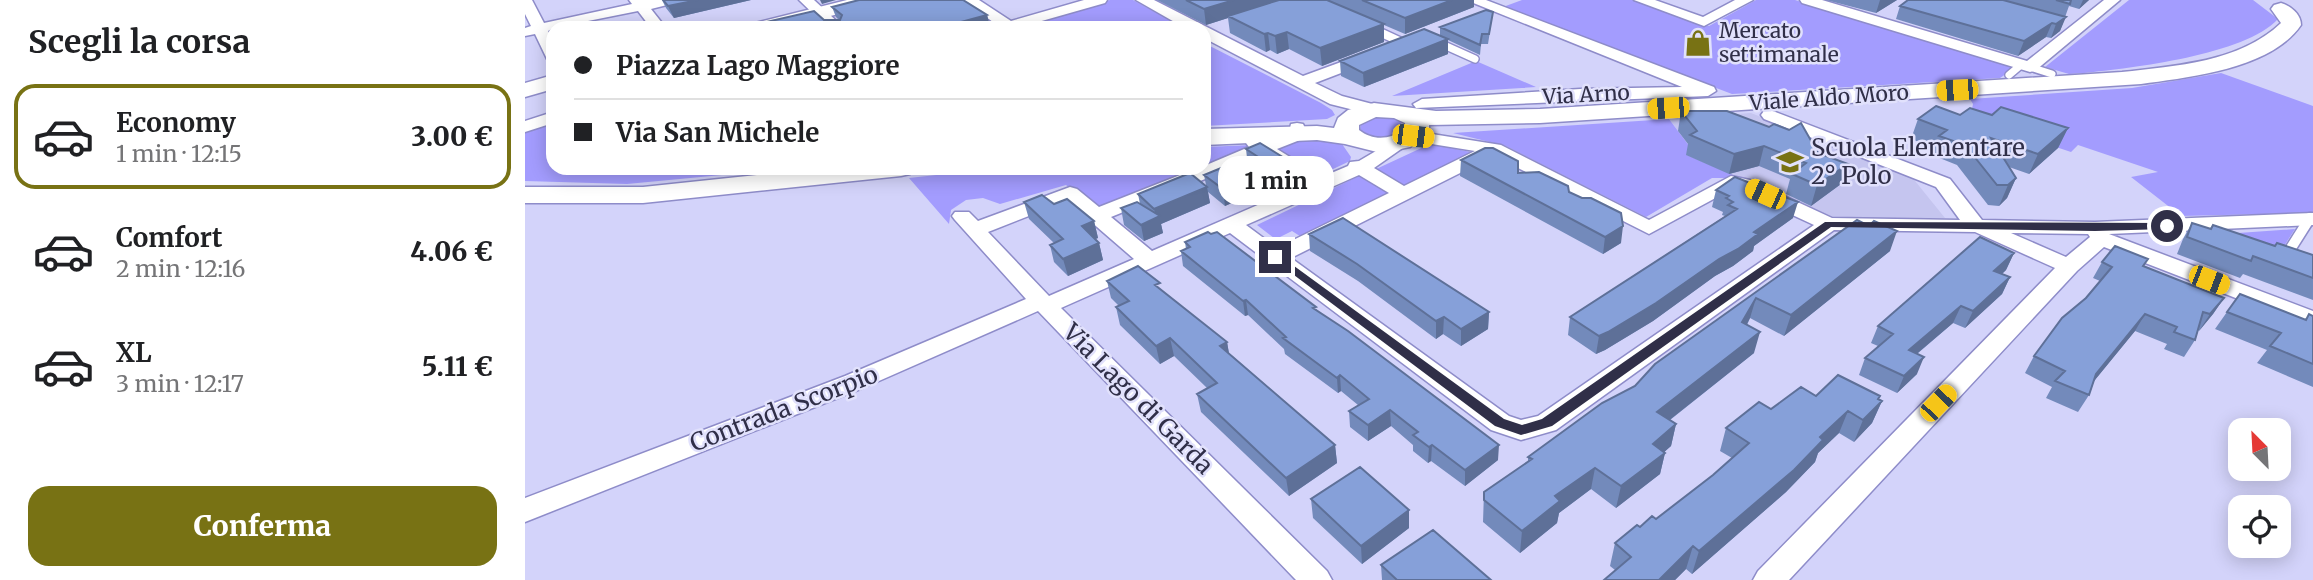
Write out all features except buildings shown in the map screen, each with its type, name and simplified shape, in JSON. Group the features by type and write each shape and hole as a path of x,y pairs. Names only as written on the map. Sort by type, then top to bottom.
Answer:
{"main road":[{"path":"776,21 813,6 871,0"},
{"name":"Viale Aldo Moro","path":"2274,4 2313,22"},
{"name":"Viale Aldo Moro","path":"2274,4 2292,22 2278,37"},
{"name":"Viale Aldo Moro","path":"1233,138 1298,131 1354,137 1377,145 1412,126 2109,81 2210,63 2252,51 2313,22"},
{"path":"525,89 546,83"},
{"name":"Viale Aldo Moro","path":"1354,137 1393,110 1412,126"},
{"path":"525,195 643,195 834,175"}],"street":[{"path":"525,0 532,31 546,48"},
{"path":"570,21 638,3 670,0"},
{"path":"970,0 997,21"},
{"path":"1026,21 1100,0"},
{"path":"1143,0 1183,21"},
{"name":"Via Arno","path":"1412,126 1580,94 1708,91 1473,0"},
{"path":"1467,19 1515,0"},
{"path":"1641,0 1704,22 1746,0"},
{"path":"1807,0 2026,66 2070,26 2113,0"},
{"path":"1305,1 1405,43"},
{"path":"638,3 653,21"},
{"path":"813,6 829,21"},
{"path":"1879,22 1901,7"},
{"path":"1211,29 1231,25"},
{"path":"1300,83 1445,27"},
{"path":"1211,36 1300,83 1354,137 1404,194"},
{"path":"1770,115 1943,183 1975,225 2070,266"},
{"path":"525,127 546,120"},
{"path":"1412,126 1494,149 1649,228 1731,182 1743,184 1829,224 1975,225 2098,233 2311,219"},
{"name":"Contrada Scorpio","path":"525,510 854,382 1149,260 1320,185 1354,137"},
{"path":"1211,151 1233,138 1320,185"},
{"path":"1275,257 1494,149"},
{"path":"1149,260 1098,215 1168,175"},
{"name":"Via Lago di Garda","path":"1098,215 1070,192 968,223 1044,304 1316,580"},
{"path":"1231,224 1500,423 1521,430 1547,423 1829,224"},
{"path":"2157,260 2191,225"},
{"path":"2098,233 2157,260 2313,320"},
{"path":"1769,580 2070,266 2098,233"}],"lane":[{"path":"1428,38 1475,59"},
{"path":"2008,75 2026,66 2052,74"},
{"path":"2272,254 2289,260 2311,219"},
{"path":"2191,225 2215,234"}],"shaded area":[{"path":"1110,0 1133,0 1171,21 1038,21"},
{"path":"1522,0 1633,0 1709,26 1756,0 1795,0 2016,67 2000,78 1732,94 1503,7"},
{"path":"2129,0 2253,0 2278,19 2241,42 2187,58 2130,68 2069,74 2045,67"},
{"path":"1211,47 1321,103 1335,115 1327,119 1211,126"},
{"path":"1476,61 1536,87 1392,96"},
{"path":"2221,73 2313,106 2313,213 2181,216 2131,177 2158,172 2078,145 2071,152 1993,126 1972,109 1970,99 2132,88"},
{"name":"Scuola Elementare 2° Polo","path":"1751,113 1911,176 1945,218 1833,218 1686,155 1693,150 1669,119"},
{"path":"1381,116 1396,118 1403,125 1402,130 1381,137 1360,129 1361,124"},
{"path":"1669,119 1693,151 1687,155 1740,178 1712,178 1646,217 1506,146 1453,133"},
{"path":"546,126 546,175 722,175 627,184 525,181 525,133"},
{"path":"1329,139 1342,144 1351,157 1350,161 1314,178 1268,148 1279,144"},
{"path":"1430,144 1481,154 1408,190 1374,170"},
{"path":"1253,145 1256,149 1211,167 1211,147"},
{"path":"1363,174 1397,195 1306,240 1292,231 1280,237 1287,243 1278,241 1257,225"},
{"path":"936,175 1192,175 1100,212 1066,185 1000,204 983,198 966,200 951,210 949,224 909,178"},
{"path":"2295,229 2279,254 2224,234"}],"place":[{"name":"Mercato settimanale","path":"1698,43"},
{"name":"Scuola Elementare 2° Polo","path":"1790,162"}],"route":[{"path":"1275,257 1500,423 1521,430 1547,423 1829,224 2095,228 2167,226"}]}
